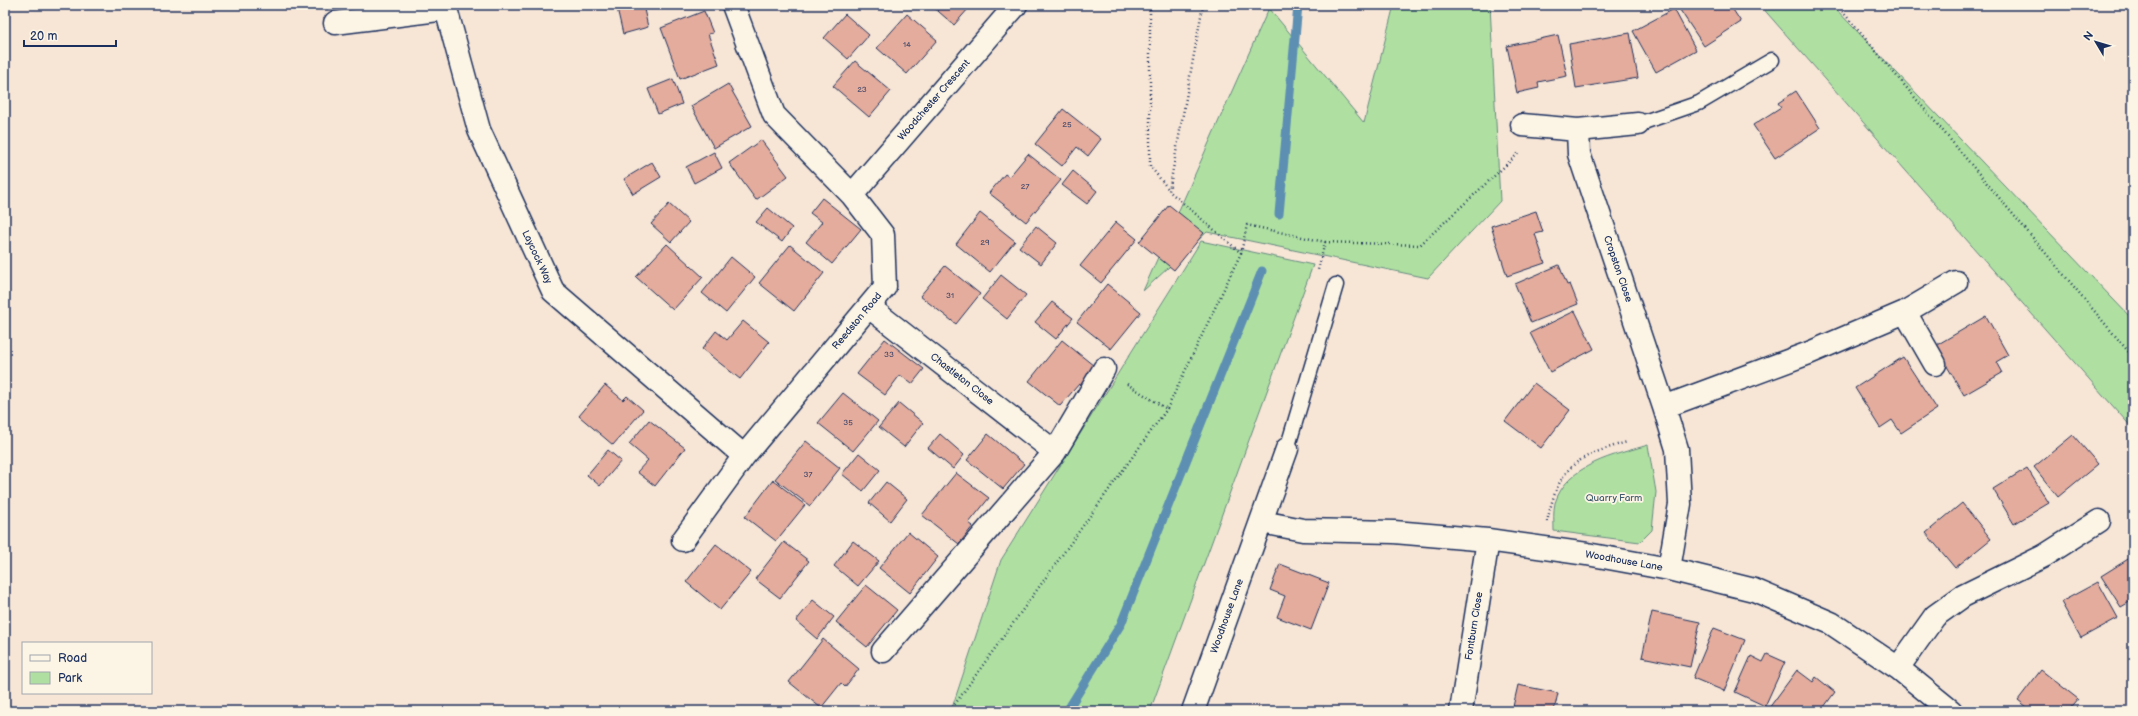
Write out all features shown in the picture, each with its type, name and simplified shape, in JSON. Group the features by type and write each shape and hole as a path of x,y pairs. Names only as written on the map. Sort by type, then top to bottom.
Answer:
{"street":[{"name":"Reedston Road","path":"683,540 744,456 885,287 883,235 852,195 774,116 733,5"},
{"name":"Woodchester Crescent","path":"852,195 1016,5"},
{"name":"Laycock Way","path":"335,23 446,7 479,130 553,291 744,456"},
{"path":"1522,125 1578,130 1638,124"},
{"name":"Cropston Close","path":"1578,130 1579,154 1664,407 1676,449 1680,504 1669,569"},
{"path":"1664,407 1809,353 1905,312 1956,282"},
{"name":"Chastleton Close","path":"869,307 1055,452"},
{"path":"1905,312 1935,364"},
{"path":"883,651 1055,452 1104,369"},
{"name":"Woodhouse Lane","path":"1193,711 1288,449"},
{"path":"1898,668 1935,616 1963,596 2044,556 2099,521"},
{"name":"Woodhouse Lane","path":"1262,522 1303,530 1394,532 1488,540 1588,554 1669,569 1754,590 1831,623 1898,668 1951,711"},
{"name":"Fontburn Close","path":"1461,711 1488,540"}],"lane":[{"path":"1638,124 1699,103 1772,60"},
{"path":"1288,449 1336,285"}],"path":[{"path":"1150,5 1150,166 1169,191 1241,253"},
{"path":"1169,191 1203,5"},
{"path":"1837,5 2133,357"},
{"path":"950,711 1167,409 1241,253 1247,225 1325,242 1420,245 1523,149"},
{"path":"1318,270 1325,242"},
{"path":"1104,369 1167,409"},
{"path":"1546,528 1555,491 1565,472 1582,458 1627,442"}],"green space":[{"path":"1394,5 1490,5 1500,201 1428,278 1207,232 1143,291 1269,8 1364,123"},
{"path":"1760,5 1832,5 2133,320 2133,429"},
{"path":"1201,241 1313,265 1150,711 951,711 1001,560"},
{"name":"Quarry Farm","path":"1648,445 1656,492 1652,530 1640,542 1554,531 1555,503 1561,490 1570,479 1581,470 1607,457"}],"building":[{"path":"629,5 643,5 648,27 623,34 617,8"},
{"path":"931,5 966,5 969,8 954,25"},
{"path":"1688,5 1730,5 1741,22 1704,46 1680,10"},
{"path":"1674,9 1696,50 1656,72 1633,31"},
{"path":"704,11 713,33 708,34 719,64 680,79 661,28"},
{"path":"845,14 869,35 848,59 824,38"},
{"path":"907,14 937,40 907,74 877,48"},
{"path":"1630,33 1638,78 1576,88 1569,44"},
{"path":"1558,35 1567,76 1538,82 1539,88 1517,93 1507,46"},
{"path":"855,61 891,91 869,117 833,86"},
{"path":"673,79 682,104 658,114 648,89"},
{"path":"728,84 752,126 714,148 691,106"},
{"path":"1796,91 1820,128 1775,158 1753,125 1781,107 1778,103"},
{"path":"1063,109 1101,139 1088,156 1077,147 1062,166 1035,144"},
{"path":"761,140 788,176 756,200 729,163"},
{"path":"714,152 722,168 694,183 686,167"},
{"path":"1028,154 1061,180 1026,222 989,193 1005,174 1009,177"},
{"path":"652,162 661,177 633,194 624,179"},
{"path":"1073,171 1097,191 1087,204 1062,185"},
{"path":"822,198 861,229 832,264 806,242 822,222 810,213"},
{"path":"669,204 689,222 671,242 651,224"},
{"path":"1169,205 1204,233 1174,270 1139,242"},
{"path":"768,208 792,228 782,242 756,222"},
{"path":"1536,211 1543,232 1535,234 1545,263 1507,276 1491,226"},
{"path":"980,213 1015,241 990,272 956,244"},
{"path":"1116,222 1137,239 1101,283 1080,266"},
{"path":"1036,226 1057,243 1041,264 1019,247"},
{"path":"667,244 703,277 673,310 636,277"},
{"path":"790,245 824,273 794,311 759,283"},
{"path":"731,257 755,277 726,313 702,293"},
{"path":"1559,265 1567,285 1570,284 1578,304 1531,323 1515,284"},
{"path":"945,266 980,294 956,324 920,296"},
{"path":"1001,275 1026,295 1007,319 982,299"},
{"path":"1107,284 1141,312 1111,349 1077,322"},
{"path":"1052,302 1073,318 1056,339 1035,322"},
{"path":"1575,311 1594,349 1550,372 1530,333"},
{"path":"1986,316 2008,355 1996,362 2002,373 1964,395 1935,346"},
{"path":"743,321 769,342 740,379 702,349 716,331 727,340"},
{"path":"885,339 924,369 912,384 900,375 885,395 857,374"},
{"path":"1062,340 1099,370 1084,388 1079,384 1060,406 1029,381"},
{"path":"1903,357 1937,409 1901,433 1892,420 1880,428 1855,388"},
{"path":"1534,383 1570,410 1541,448 1505,421"},
{"path":"605,385 623,400 627,396 643,410 613,445 579,416"},
{"path":"843,393 878,421 853,451 818,423"},
{"path":"899,403 923,423 904,447 879,427"},
{"path":"649,420 685,448 655,486 637,472 648,460 629,444"},
{"path":"940,434 964,455 953,469 928,448"},
{"path":"988,434 1024,464 1003,489 967,460"},
{"path":"2073,435 2098,464 2058,497 2034,467"},
{"path":"806,441 840,468 810,506 775,479"},
{"path":"608,450 621,461 600,486 587,475"},
{"path":"859,453 880,470 863,491 842,474"},
{"path":"2027,468 2049,503 2014,524 1993,489"},
{"path":"956,473 989,498 969,523 973,526 959,544 922,515"},
{"path":"773,480 805,505 776,541 745,517"},
{"path":"886,482 907,499 890,521 869,503"},
{"path":"1962,503 1991,539 1955,568 1926,533"},
{"path":"908,532 938,557 910,593 879,568"},
{"path":"853,541 879,561 858,586 834,566"},
{"path":"784,542 809,561 780,598 755,579"},
{"path":"716,544 751,572 720,610 686,582"},
{"path":"2133,556 2133,600 2121,607 2101,576"},
{"path":"1280,564 1329,583 1311,630 1277,617 1285,596 1270,590"},
{"path":"2098,582 2118,618 2081,638 2061,602"},
{"path":"866,585 897,610 867,647 836,622"},
{"path":"813,600 834,617 817,639 796,621"},
{"path":"1652,612 1700,622 1690,667 1642,657"},
{"path":"1714,628 1745,640 1724,691 1693,678"},
{"path":"823,639 859,669 845,687 841,683 821,708 789,682"},
{"path":"1767,654 1785,662 1765,706 1735,692 1751,656 1763,662"},
{"path":"1797,670 1813,682 1816,677 1835,692 1821,711 1773,711 1769,708"},
{"path":"2041,670 2078,699 2068,711 2032,711 2018,700"},
{"path":"1518,685 1558,693 1554,711 1512,711"}],"waterway":[{"path":"1279,214 1298,5"},
{"path":"1067,711 1121,624 1262,271"}]}
